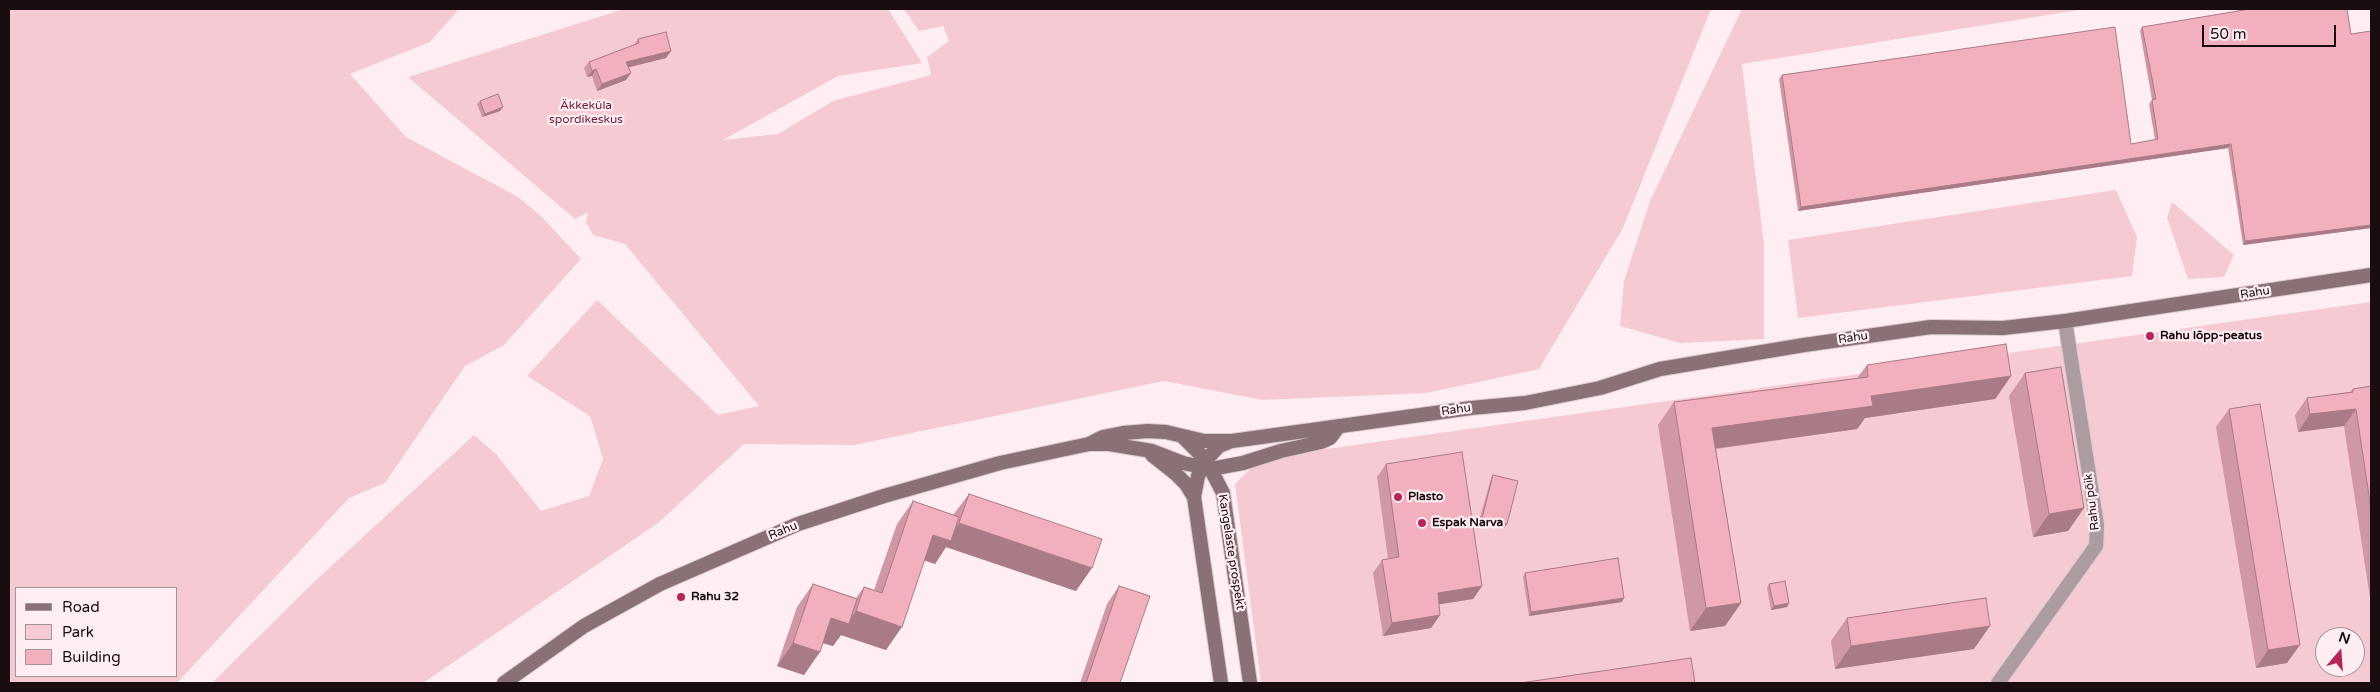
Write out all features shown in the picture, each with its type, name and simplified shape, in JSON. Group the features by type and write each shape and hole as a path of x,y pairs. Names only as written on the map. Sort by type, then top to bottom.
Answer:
{"main road":[{"name":"Rahu","path":"1089,444 1103,437 1123,433 1166,432 1204,441 1232,441 1471,408 1525,403 1600,388 1660,369 1690,363 1888,332 1932,328 2004,328 2066,321 2371,275"},
{"name":"Rahu","path":"504,683 584,626 660,584 798,524 940,479 1044,452 1089,444 1108,444 1164,454 1183,464 1206,466 1243,463 1281,451 1321,442 1330,438 1339,426"},
{"name":"Kangelaste prospekt","path":"1181,436 1206,466 1223,492 1250,683"},
{"path":"1221,683 1194,498 1195,485 1219,446 1232,441"},
{"path":"1137,449 1153,456 1170,469 1186,484 1194,498"},
{"path":"1223,492 1229,477 1243,463"}],"street":[{"name":"Rahu põik","path":"1998,683 2096,546 2097,525 2066,321"}],"green space":[{"path":"9,9 459,9 430,42 350,74 406,137 518,197 541,216 581,259 504,345 465,366 385,483 349,498 177,683 9,683"},
{"name":"Äkkeküla spordikeskus","path":"624,9 888,9 922,63 838,76 723,140 778,134 833,101 931,75 927,57 949,41 943,26 919,31 904,9 1711,9 1623,228 1539,369 1426,393 1263,400 1164,381 854,445 744,444 658,523 423,683 212,683 315,581 474,435 496,454 541,511 589,496 603,459 590,416 527,376 597,300 718,415 759,406 625,244 593,235 586,222 588,212 575,219 408,77"},
{"path":"1742,9 2085,9 1742,64 1764,244 1764,339 1680,343 1620,326 1624,281 1650,201"},
{"path":"2116,190 2137,237 2132,276 1798,318 1788,240"},
{"path":"2172,202 2234,255 2224,277 2188,279 2167,218"},
{"path":"2371,302 2371,683 1261,683 1235,484 1255,464 1305,452"}],"building":[{"path":"2250,9 2347,9 2351,34 2371,31 2371,225 2245,241 2231,144 1801,207 1782,75 2115,27 2131,144 2158,139 2152,100 2156,99 2142,27"},
{"path":"666,32 671,51 626,62 631,73 602,84 596,69 592,71 589,62 639,43 638,39"},
{"path":"498,94 503,107 485,114 480,101"},
{"path":"2006,344 2011,376 1871,396 1873,406 1712,428 1741,603 1706,608 1674,402 1868,377 1867,365"},
{"path":"2061,367 2084,508 2049,514 2025,373"},
{"path":"2371,386 2371,509 2356,409 2310,414 2307,398 2353,392 2353,389"},
{"path":"2260,404 2300,645 2268,650 2229,409"},
{"name":"Espak Narva","path":"1462,452 1482,586 1438,593 1440,615 1392,623 1382,560 1399,557 1386,464"},
{"path":"1493,475 1518,481 1507,524 1482,518"},
{"path":"969,494 1102,539 1092,568 959,523"},
{"path":"913,501 959,517 951,541 933,535 902,627 856,611 864,587 882,593"},
{"path":"1618,558 1624,598 1531,612 1525,573"},
{"path":"1785,581 1789,603 1774,606 1769,584"},
{"path":"813,584 857,599 849,624 831,618 820,652 793,643"},
{"path":"1119,586 1150,596 1120,683 1086,683"},
{"path":"1986,598 1990,626 1851,646 1847,618"},
{"path":"1691,658 1695,683 1520,683"}],"place":[{"name":"Rahu lõpp-peatus","path":"2150,336"},
{"name":"Plasto","path":"1398,497"},
{"name":"Espak Narva","path":"1422,523"},
{"name":"Rahu 32","path":"681,597"}]}
